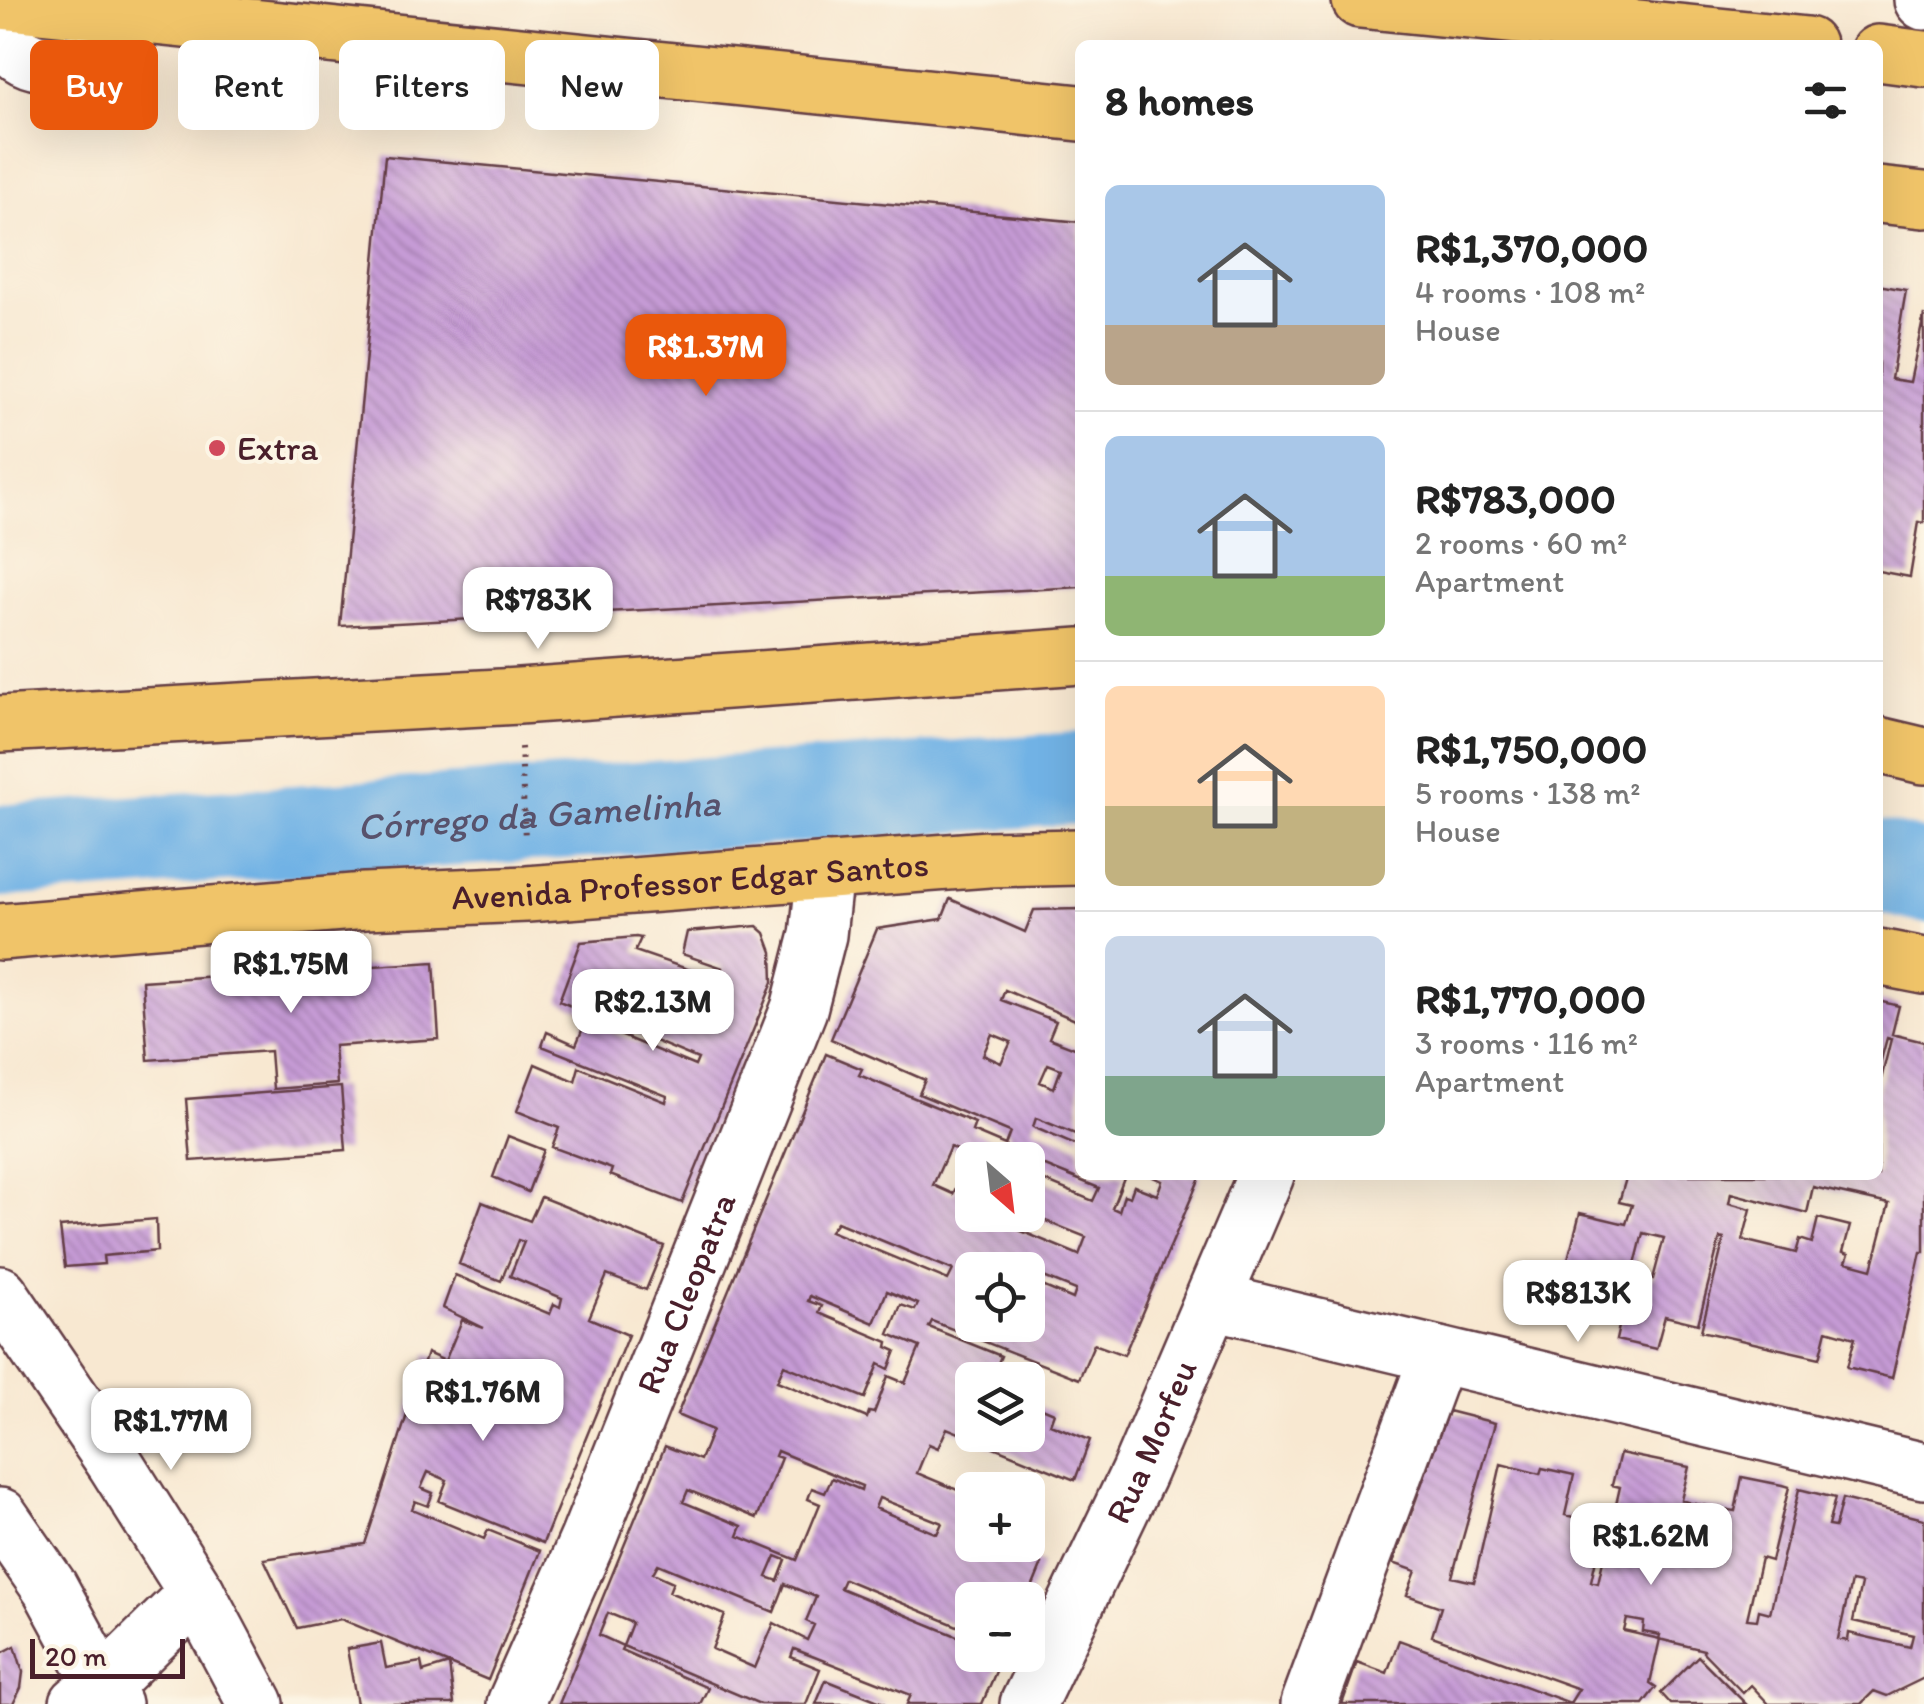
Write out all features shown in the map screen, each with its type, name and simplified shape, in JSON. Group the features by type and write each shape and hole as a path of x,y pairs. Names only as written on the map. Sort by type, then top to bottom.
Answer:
{"main road":[{"path":"1360,0 1757,40"},
{"path":"0,3 1075,112"},
{"path":"1883,54 1924,58"},
{"path":"1883,196 1924,200"},
{"path":"0,724 519,696 1075,656"},
{"path":"1883,746 1924,756"},
{"name":"Avenida Professor Edgar Santos","path":"0,932 366,901 528,894 988,859 1075,856"},
{"path":"1883,958 1924,966"}],"street":[{"path":"0,3 6,39 22,57 30,59"},
{"name":"Rua Cleopatra","path":"516,1704 588,1539 799,1010 818,935 824,871"},
{"name":"Rua Morfeu","path":"1028,1704 1138,1474 1264,1180"},
{"path":"0,1294 115,1463 197,1593 256,1704"},
{"path":"1213,1301 1924,1471"},
{"path":"1309,1704 1438,1355"},
{"path":"0,1516 50,1588 98,1697 197,1593"}],"path":[{"path":"520,732 526,855"}],"building":[{"path":"385,156 1075,222 1075,587 340,626"},
{"path":"1883,286 1906,290 1891,379 1910,382 1924,315 1924,523 1919,522 1910,577 1883,572"},
{"path":"950,899 1025,932 1034,910 1075,909 1075,1020 1005,990 1001,1000 1056,1021 1049,1038 1075,1048 1075,1134 1036,1118 1033,1127 1075,1145 1075,1178 1045,1166 1045,1142 1006,1142 1010,1132 919,1094 925,1080 831,1039 877,929 942,919","holes":["992,1034 1011,1042 1001,1063 983,1055","1048,1064 1061,1069 1054,1088 1040,1082"]},
{"path":"757,926 765,933 772,952 773,982 682,1203 610,1175 612,1169 552,1147 559,1128 517,1111 535,1064 575,1081 579,1067 666,1102 667,1096 542,1046 547,1032 576,1045 586,1021 695,1066 698,1059 559,1001 581,942 641,938 635,951 719,980 723,968 682,954 687,932","holes":["607,977 679,1006 675,1015 603,987"]},
{"path":"434,962 439,1039 334,1046 337,1084 273,1089 270,1051 148,1060 142,981"},
{"path":"1883,1002 1899,1006 1892,1034 1924,1042 1924,1252 1892,1378 1847,1367 1855,1338 1827,1330 1820,1358 1701,1331 1724,1239 1720,1238 1698,1324 1665,1316 1656,1349 1616,1340 1622,1313 1558,1297 1580,1213 1626,1224 1632,1205 1619,1202 1626,1180 1883,1180 1883,1072 1891,1039 1887,1038 1883,1053","holes":["1813,1187 1889,1204 1872,1269 1846,1262 1849,1254 1843,1252 1850,1226 1818,1218 1812,1243 1800,1239 1796,1253 1743,1240 1751,1209 1729,1203 1731,1193 1807,1213","1643,1233 1664,1238 1653,1279 1633,1273"]},
{"path":"826,1054 862,1069 859,1075 975,1123 972,1131 998,1142 955,1142 955,1149 950,1147 933,1185 953,1194 955,1190 955,1232 1024,1232 1079,1255 1086,1237 1045,1221 1045,1181 1093,1201 1099,1188 1079,1180 1123,1180 1112,1208 1119,1211 1124,1195 1130,1197 1134,1186 1157,1195 1160,1180 1199,1180 1124,1355 1094,1344 1079,1379 1045,1366 1045,1362 985,1342 1045,1342 1045,1287 1073,1299 1076,1290 1045,1278 1045,1252 955,1252 955,1330 932,1321 929,1327 955,1337 955,1342 966,1342 1001,1356 998,1362 955,1362 955,1431 947,1428 938,1448 929,1444 917,1473 955,1489 955,1562 1042,1564 1034,1582 955,1582 955,1625 844,1579 840,1588 955,1635 955,1672 996,1672 982,1704 907,1704 911,1695 794,1649 791,1657 820,1669 806,1704 760,1704 623,1646 621,1650 708,1688 700,1704 559,1704 665,1446 700,1460 712,1430 677,1415","holes":["837,1222 953,1270 948,1280 830,1231","887,1291 918,1304 915,1310 901,1305 889,1334 920,1347 905,1383 888,1376 874,1413 869,1412 867,1418 777,1381 784,1365 865,1398 879,1364 889,1369 896,1351 887,1347 888,1342 819,1313 822,1306 808,1301 810,1296 874,1323","777,1451 862,1486 861,1490 832,1478 825,1493 812,1488 808,1499 820,1504 797,1560 738,1536 742,1526 683,1502 688,1490 757,1518 781,1458 775,1456","879,1498 942,1523 937,1534 875,1508","776,1556 786,1560 778,1581 767,1577","658,1564 774,1612 785,1584 816,1597 806,1621 814,1625 807,1640 774,1623 755,1668 712,1649 725,1615 669,1592 673,1582 653,1573","608,1613 632,1623 623,1646 599,1635"]},
{"path":"341,1087 346,1150 191,1161 186,1099"},
{"path":"508,1136 544,1150 528,1192 493,1177"},
{"path":"541,1197 664,1246 646,1290 607,1275 589,1318 628,1335 543,1543 439,1501 447,1480 428,1472 421,1488 433,1493 428,1506 415,1501 412,1509 484,1539 488,1530 540,1551 488,1680 341,1619 297,1628 264,1559 365,1544 427,1353 445,1361 462,1320 484,1328 443,1308 455,1275 550,1314 554,1304 560,1307 562,1298 510,1276 524,1242 518,1240 501,1281 459,1264 482,1202 530,1221"},
{"path":"156,1219 157,1251 103,1256 104,1264 65,1267 60,1227"},
{"path":"1045,1409 1054,1413 1050,1424 1090,1440 1075,1480 1006,1452 1045,1452"},
{"path":"1448,1411 1495,1423 1452,1577 1474,1582 1501,1464 1540,1474 1542,1468 1574,1475 1565,1515 1604,1524 1591,1581 1598,1583 1620,1487 1612,1485 1620,1453 1689,1467 1681,1500 1690,1503 1735,1511 1742,1477 1782,1485 1789,1487 1771,1561 1761,1558 1747,1619 1757,1620 1759,1610 1770,1613 1799,1489 1835,1498 1828,1526 1835,1527 1842,1499 1924,1519 1924,1678 1887,1696 1874,1691 1861,1704 1769,1704 1751,1685 1743,1693 1704,1650 1660,1639 1650,1683 1656,1687 1643,1704 1342,1704 1357,1662 1387,1673 1399,1640 1570,1703 1579,1689 1432,1636 1441,1607 1407,1595 1416,1571 1393,1563","holes":["1851,1582 1861,1584 1853,1621 1913,1635 1910,1647 1849,1633 1848,1641 1838,1639","1627,1619 1644,1622 1643,1632 1660,1635 1659,1639 1624,1631"]},
{"path":"381,1643 386,1668 421,1662 423,1672 449,1664 454,1704 357,1704 347,1649"},
{"path":"15,1646 23,1672 21,1688 13,1704 0,1704 0,1654"},
{"path":"1698,1656 1746,1704 1671,1704 1661,1693"},
{"path":"826,1680 886,1704 816,1704"}],"waterway":[{"name":"Córrego da Gamelinha","path":"0,851 1075,778"},
{"name":"Córrego da Gamelinha","path":"1883,867 1924,877"}],"place":[{"name":"Extra","path":"217,448"}]}
